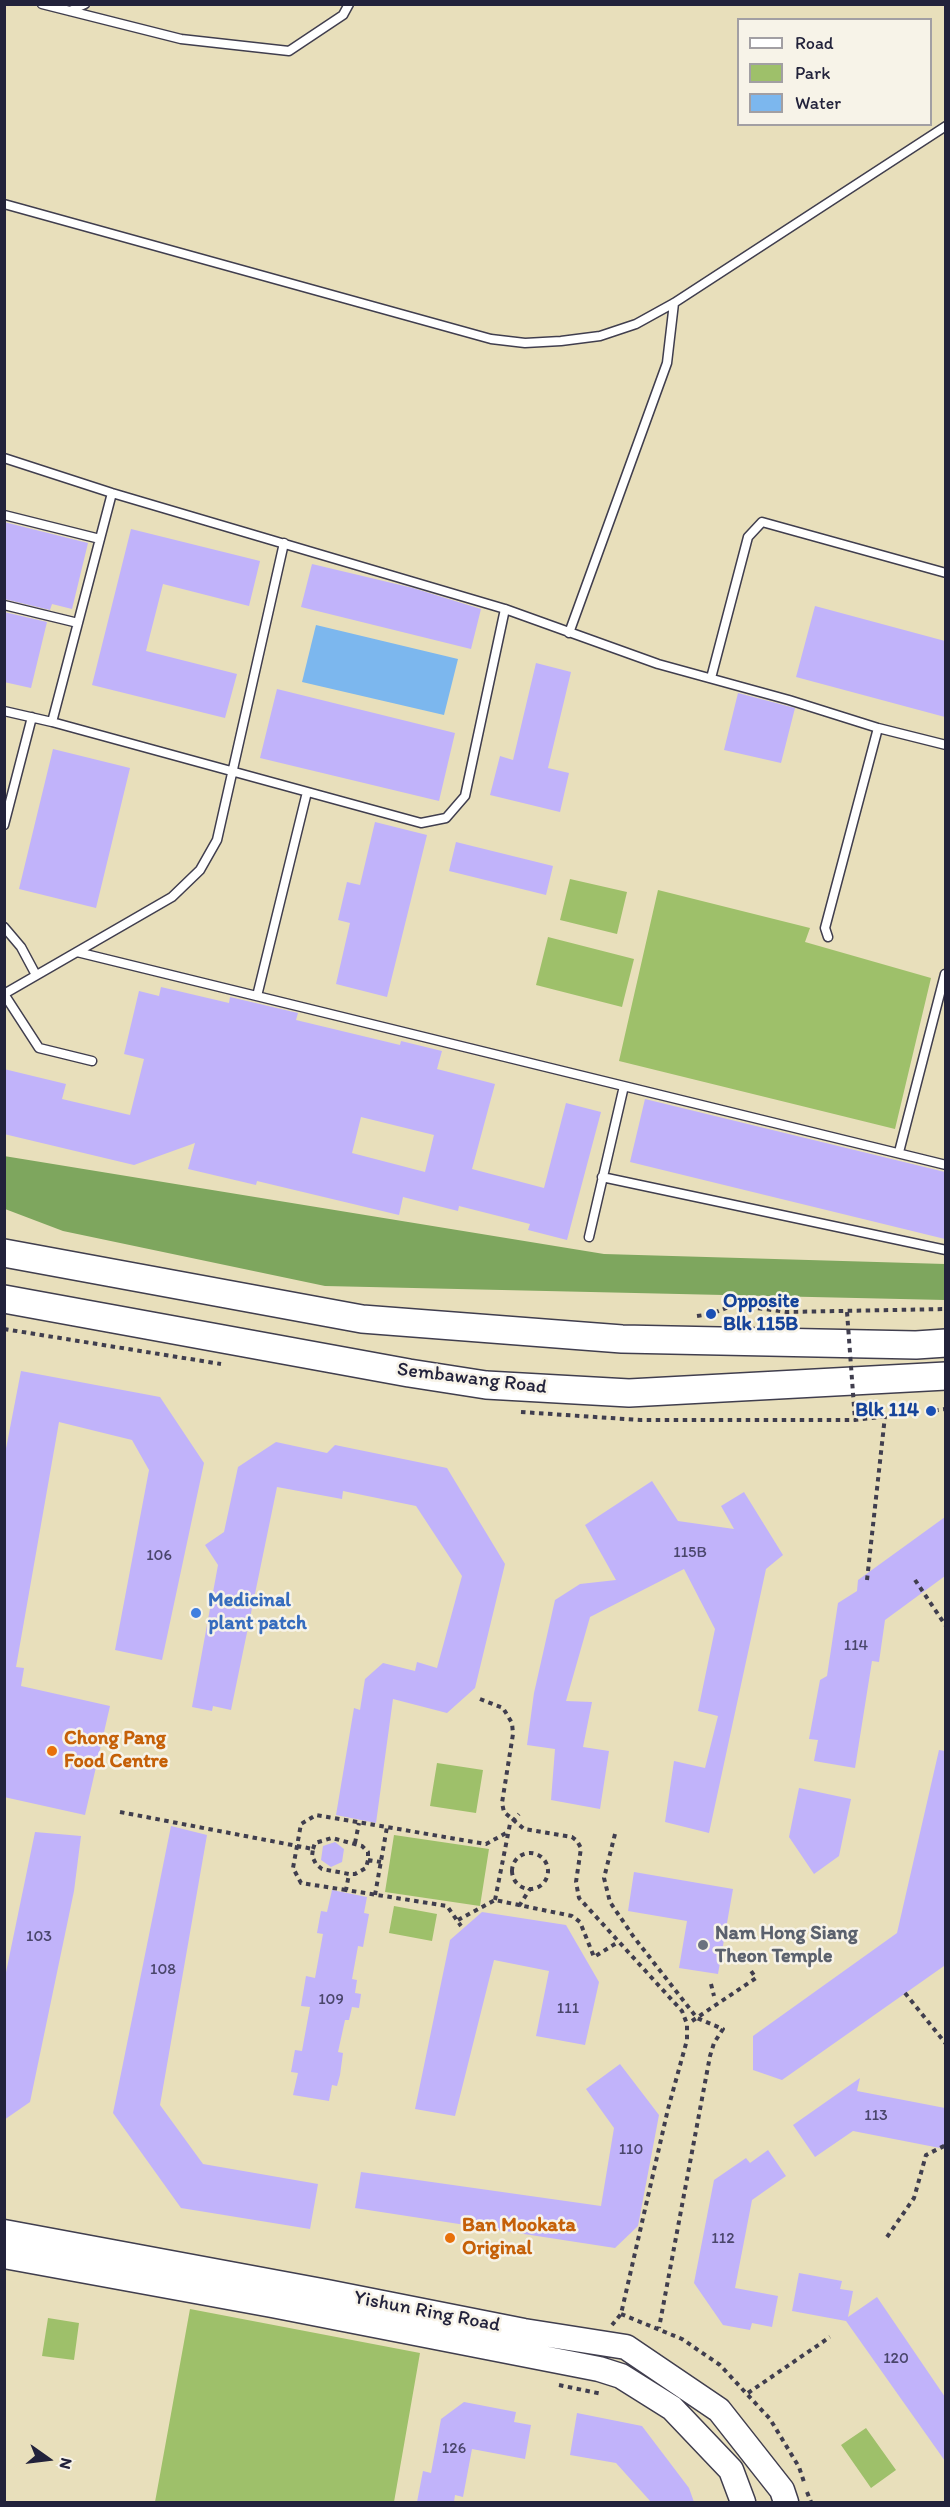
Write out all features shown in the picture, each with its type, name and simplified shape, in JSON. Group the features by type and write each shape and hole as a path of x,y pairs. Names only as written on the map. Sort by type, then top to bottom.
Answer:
{"main road":[{"path":"4,1253 362,1319 622,1340 916,1345 945,1343"},
{"name":"Sembawang Road","path":"4,1299 486,1385 629,1393 945,1376"},
{"name":"Yishun Ring Road","path":"4,2232 524,2331 626,2347 719,2410 782,2490 786,2502"},
{"name":"Yishun Ring Road","path":"4,2256 468,2343 599,2369 621,2376 672,2408 731,2470 743,2502"}],"lane":[{"path":"42,4 181,39 289,51 343,15 349,4"},
{"path":"69,11 85,4"},
{"path":"4,204 491,339 525,343 561,341 600,336 636,324 674,303 945,126"},
{"path":"570,633 667,363 674,303"},
{"path":"4,458 112,493 505,609 658,664 945,746"},
{"path":"52,722 112,493"},
{"path":"4,515 100,539"},
{"path":"711,678 748,537 762,522 945,573"},
{"path":"92,1061 39,1048 4,994 172,897 200,870 217,840 284,543"},
{"path":"4,605 78,623"},
{"path":"4,711 422,823 446,818 465,796 505,609"},
{"path":"4,825 32,717"},
{"path":"828,937 825,928 878,728"},
{"path":"258,996 306,792"},
{"path":"4,927 21,947 36,975"},
{"path":"77,952 945,1165"},
{"path":"899,1152 945,974"},
{"path":"589,1237 624,1086"},
{"path":"602,1177 945,1250"}],"path":[{"path":"692,1317 711,1314 734,1305 787,1312 945,1309"},
{"path":"847,1312 855,1420 945,1409"},
{"path":"867,1580 885,1416"},
{"path":"915,1580 945,1626"},
{"path":"480,1699 503,1708 512,1723 513,1734 502,1803 504,1812 524,1829 572,1837 577,1841 581,1848 576,1882 579,1898 682,2011 688,2031 634,2251 621,2314 608,2330"},
{"path":"120,1812 313,1849"},
{"path":"495,1900 508,1832 519,1814"},
{"path":"461,1926 447,1906 301,1883 293,1868 302,1824 316,1815 486,1844 508,1832"},
{"path":"355,1842 359,1822"},
{"path":"375,1894 387,1827"},
{"path":"615,1833 604,1878 610,1902 633,1936 697,2018 723,2029 714,2043 710,2056 659,2328"},
{"path":"323,1839 355,1842 368,1852 368,1860 361,1872 349,1874 322,1869 312,1856 313,1849 315,1843 323,1839"},
{"path":"519,1906 530,1889 545,1882 548,1871 548,1865 540,1855 528,1852 517,1857 512,1875 519,1885 530,1889"},
{"path":"368,1860 381,1862"},
{"path":"346,1890 349,1874"},
{"path":"458,1920 495,1900 572,1916 580,1922 594,1957 618,1942"},
{"path":"692,2021 756,1978 751,1971"},
{"path":"711,1984 714,1996"},
{"path":"905,1993 945,2044"},
{"path":"887,2237 914,2198 926,2155 945,2145"},
{"path":"621,2314 682,2339 720,2366 748,2393 770,2419 799,2468 811,2502"},
{"path":"748,2393 830,2337"},
{"path":"555,2384 613,2397"}],"green space":[{"path":"570,879 627,892 617,934 560,920"},
{"path":"658,890 810,928 805,942 931,978 895,1129 619,1061"},
{"path":"548,937 634,959 622,1007 536,985"},
{"path":"4,1156 604,1254 945,1264 945,1300 325,1286 63,1231 5,1209"},
{"path":"437,1763 483,1770 476,1813 430,1806"},
{"path":"394,1835 489,1849 480,1906 385,1892"},
{"path":"394,1906 437,1914 432,1941 389,1933"},
{"path":"190,2309 420,2353 394,2502 155,2502"},
{"path":"48,2318 79,2323 74,2360 42,2356"},
{"path":"866,2428 896,2470 871,2488 841,2445"}],"water":[{"path":"316,625 458,659 444,715 302,682"}],"building":[{"path":"4,522 88,543 72,609 52,604 50,610 4,599"},
{"path":"131,529 260,561 249,606 163,584 146,651 237,674 225,718 92,685"},
{"path":"312,564 413,588 481,609 471,649 301,607"},
{"path":"815,606 945,641 945,717 796,677"},
{"path":"4,612 47,622 31,688 4,682"},
{"path":"536,663 571,672 548,768 569,773 560,812 490,795 500,756 513,760"},
{"path":"277,689 455,733 439,801 260,758"},
{"path":"738,693 795,708 781,763 724,750"},
{"path":"53,749 130,768 96,908 19,889"},
{"path":"375,822 427,835 387,997 336,984 350,923 338,920 347,882 360,885"},
{"path":"456,842 553,866 546,895 449,871"},
{"path":"161,987 229,1003 230,997 298,1013 296,1020 400,1045 401,1041 442,1051 437,1069 495,1084 472,1169 544,1188 566,1103 601,1112 567,1240 528,1230 530,1224 459,1206 458,1211 403,1197 399,1215 257,1181 256,1185 188,1169 195,1143 134,1165 4,1134 4,1069 66,1084 62,1099 130,1115 144,1059 124,1054 139,991 159,996","holes":["361,1117 434,1135 425,1172 352,1153"]},
{"path":"645,1099 945,1172 945,1239 630,1162"},
{"path":"21,1371 160,1397 204,1463 162,1660 115,1650 149,1470 132,1440 59,1422 16,1667 24,1668 21,1686 110,1706 85,1815 4,1797 4,1459"},
{"path":"276,1442 327,1453 335,1445 447,1468 505,1564 475,1688 447,1713 393,1699 376,1823 336,1815 354,1708 360,1710 365,1679 383,1663 415,1671 417,1662 437,1668 462,1576 416,1506 343,1491 342,1499 277,1487 231,1710 213,1706 212,1711 192,1707 218,1565 205,1545 224,1532 238,1467"},
{"path":"652,1481 678,1521 734,1529 721,1506 744,1492 783,1555 766,1569 709,1833 665,1822 674,1761 705,1768 718,1716 698,1711 715,1629 684,1569 590,1617 566,1701 592,1702 583,1747 609,1751 600,1809 551,1800 555,1749 527,1745 534,1693 555,1600 580,1584 616,1580 585,1525"},
{"path":"945,1517 945,1576 885,1620 879,1662 872,1661 855,1768 814,1761 818,1740 809,1739 820,1680 827,1676 838,1603 857,1591 858,1580"},
{"path":"939,1750 945,1751 944,1966 782,2080 753,2070 753,2036 897,1933"},
{"path":"799,1788 851,1799 839,1856 814,1874 789,1837"},
{"path":"171,1826 207,1835 160,2105 203,2164 318,2184 310,2229 181,2208 113,2113"},
{"path":"35,1832 81,1836 74,1891 30,2102 4,2120 4,1982"},
{"path":"335,1842 344,1849 342,1862 331,1867 321,1860 323,1846"},
{"name":"Nam Hong Siang Theon Temple","path":"634,1872 733,1889 718,1974 679,1968 687,1921 628,1911"},
{"path":"332,1890 367,1897 364,1913 369,1914 363,1947 358,1946 352,1979 357,1980 355,1993 361,1994 359,2008 352,2007 349,2020 345,2020 338,2052 343,2053 340,2075 337,2086 332,2085 329,2101 293,2095 298,2073 291,2072 295,2050 302,2051 310,2007 301,2006 306,1976 315,1978 323,1934 317,1933 321,1911 327,1912"},
{"path":"482,1912 566,1925 599,1982 585,2045 536,2036 549,1971 494,1960 455,2116 415,2109 450,1940"},
{"path":"620,2064 659,2115 638,2226 615,2248 355,2208 361,2172 601,2206 614,2128 586,2089"},
{"path":"860,2078 857,2091 945,2108 945,2149 853,2131 815,2157 793,2125"},
{"path":"768,2150 786,2176 752,2200 735,2288 778,2296 772,2327 752,2323 750,2330 723,2325 694,2283 714,2180 746,2158 750,2163"},
{"path":"799,2273 842,2281 840,2289 853,2291 848,2317 877,2297 945,2397 945,2461 846,2321 792,2311"},
{"path":"464,2402 516,2412 514,2422 531,2425 525,2459 472,2449 463,2497 455,2495 454,2502 417,2502 423,2471 431,2473 441,2419"},
{"path":"577,2413 642,2426 689,2488 694,2502 651,2502 616,2463 570,2455"}],"place":[{"name":"Opposite Blk 115B","path":"711,1314"},
{"name":"Blk 114","path":"931,1411"},
{"name":"Medicinal plant patch","path":"196,1613"},
{"name":"Chong Pang Food Centre","path":"52,1751"},
{"name":"Nam Hong Siang Theon Temple","path":"703,1945"},
{"name":"Ban Mookata Original","path":"450,2238"}]}
